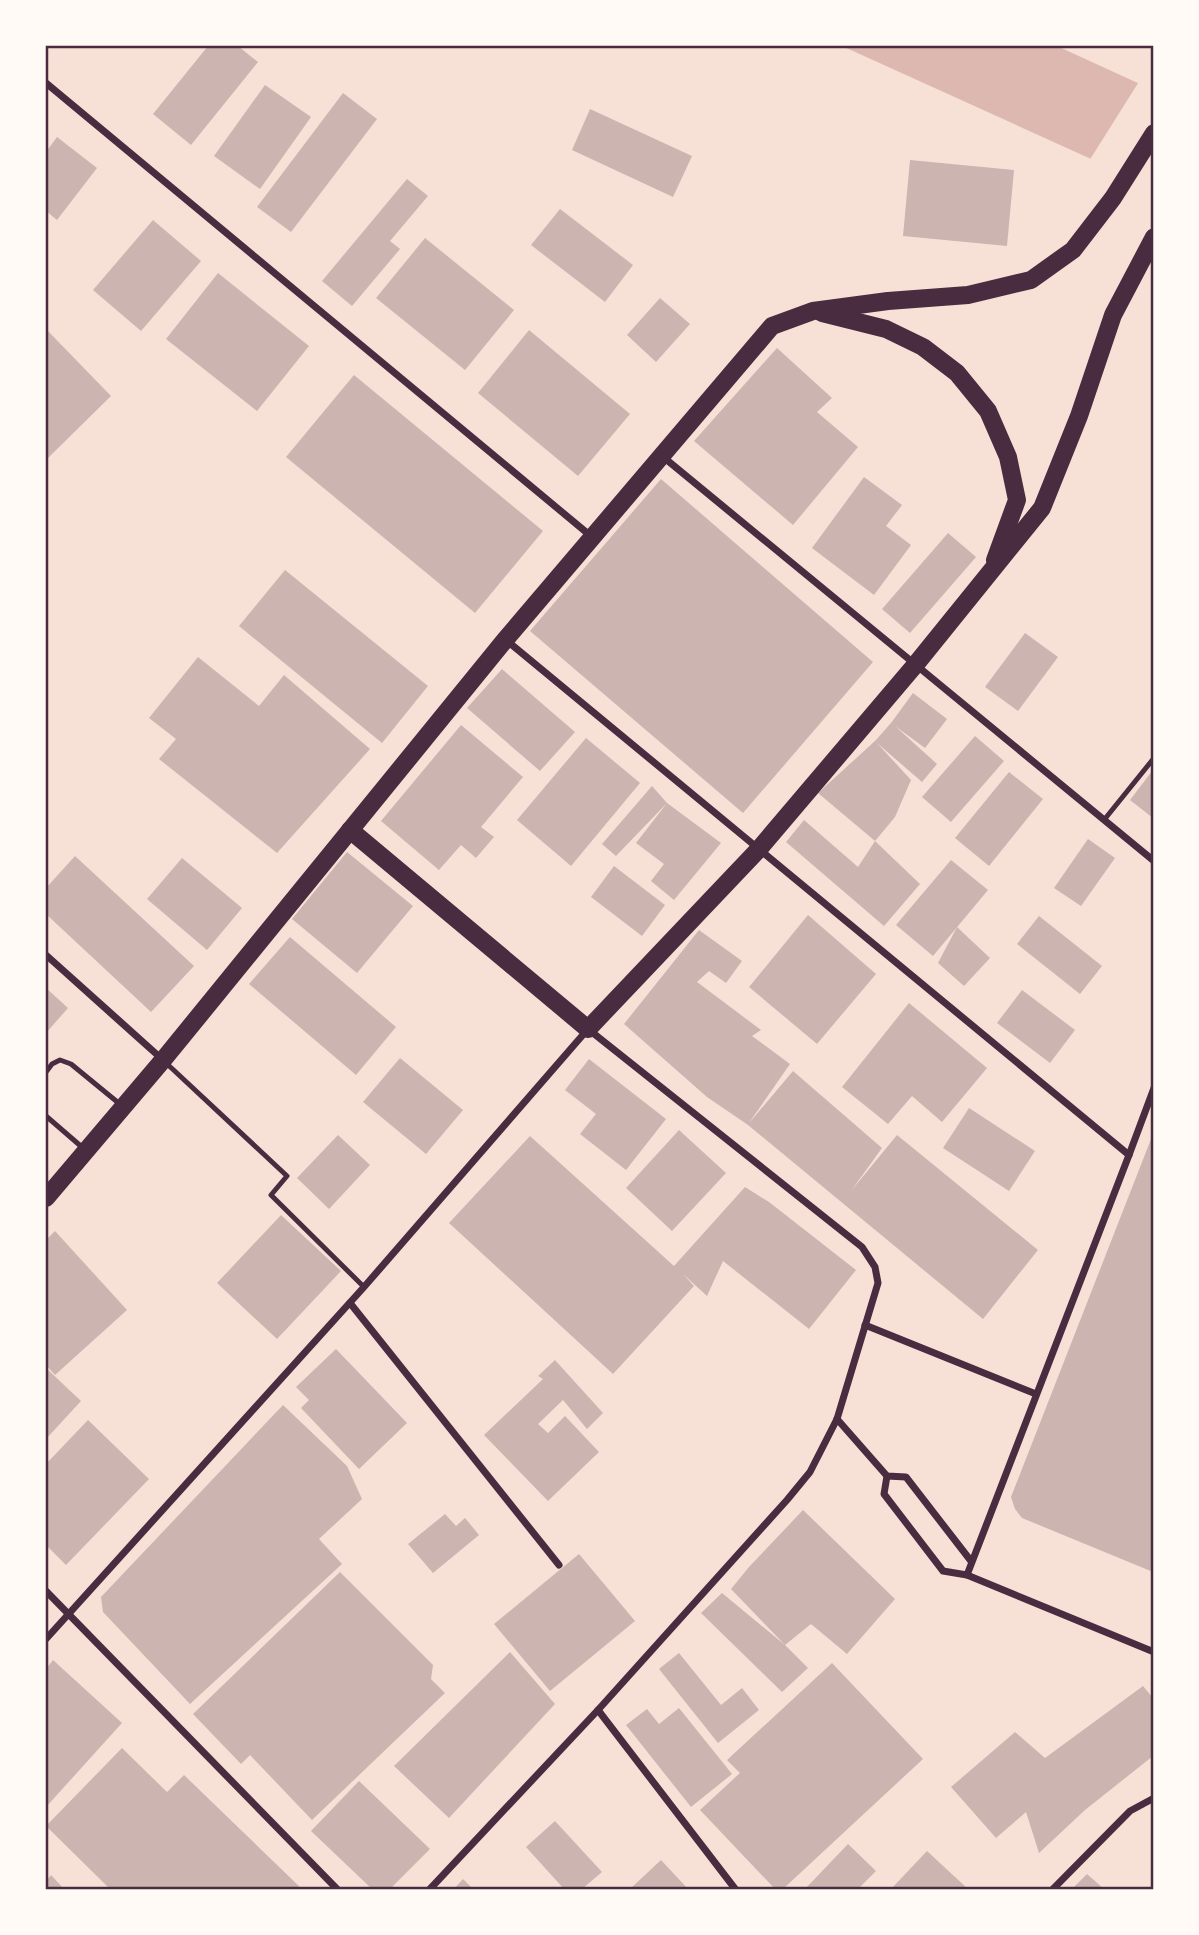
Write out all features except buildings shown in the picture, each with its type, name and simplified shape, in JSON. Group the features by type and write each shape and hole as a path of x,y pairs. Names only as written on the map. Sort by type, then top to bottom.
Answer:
{"main road":[{"path":"46,1198 163,1060 505,640 772,326 813,311 888,301 968,295 1031,280 1073,250 1113,198 1153,133"},
{"path":"350,830 588,1029 758,849 916,664 1042,508 1079,416 1113,315 1153,237"},
{"path":"813,311 886,329 923,347 957,373 988,411 1009,457 1017,500 989,576"}],"street":[{"path":"46,83 592,538"},
{"path":"662,456 1153,861"},
{"path":"505,640 1129,1155"},
{"path":"46,955 163,1060"},
{"path":"46,1639 364,1287 588,1029 862,1247 875,1267 878,1283 838,1419 810,1472 598,1710 429,1889"},
{"path":"967,1576 1153,1088"},
{"path":"349,1303 559,1565"},
{"path":"865,1325 1036,1394"},
{"path":"838,1419 887,1476 906,1477 971,1561"},
{"path":"887,1476 884,1494 943,1571 967,1576 1153,1652"},
{"path":"46,1591 338,1889"},
{"path":"598,1710 736,1889"},
{"path":"1052,1889 1130,1811 1153,1798"}],"lane":[{"path":"1104,820 1153,758"},
{"path":"46,1072 52,1064 60,1060 71,1063 123,1107"},
{"path":"163,1060 287,1176 271,1195 364,1287"},
{"path":"46,1116 86,1150"}],"shaded area":[{"path":"842,46 1057,46 1153,90 1153,187"}],"pier":[{"path":"1140,80 1154,86 1153,190 1089,161"}]}
